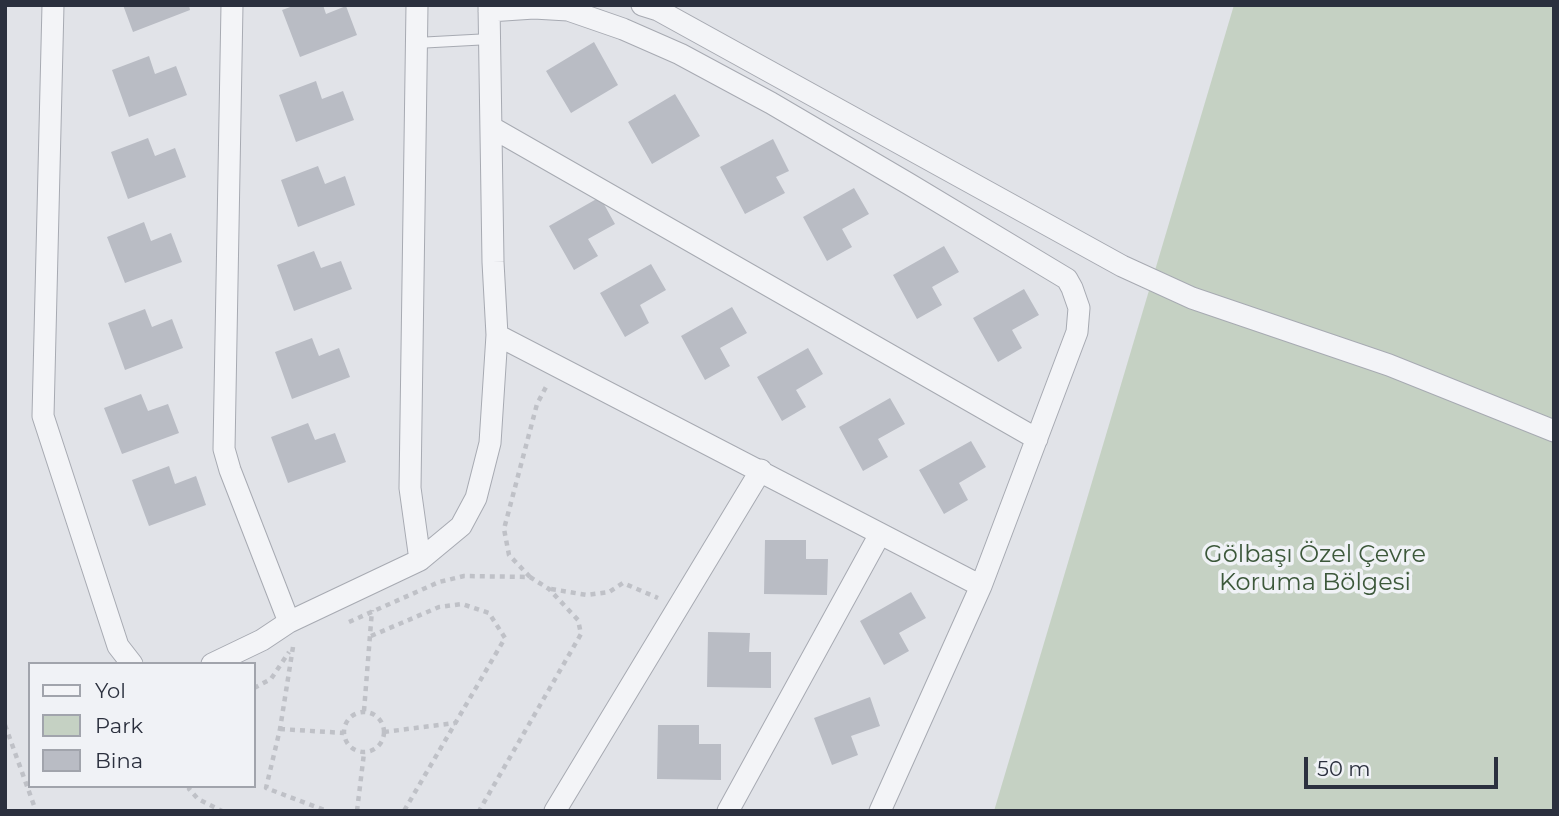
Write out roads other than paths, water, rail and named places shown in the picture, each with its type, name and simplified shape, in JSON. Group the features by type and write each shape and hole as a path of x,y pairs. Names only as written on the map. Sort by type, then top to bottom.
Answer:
{"street":[{"path":"53,5 43,416 118,646 130,662"},
{"path":"232,5 224,449 289,622"},
{"path":"417,5 410,488 420,560"},
{"path":"642,5 658,10 1122,266 1180,293 1389,365 1554,431"},
{"path":"216,662 262,640 289,622 420,560 461,526 476,498 490,443 497,335 489,8 568,10 623,29 680,54 771,103 1067,279 1072,288 1079,309 1077,332 981,586 880,811"},
{"path":"491,127 1037,439"},
{"path":"497,335 981,586"},
{"path":"555,811 761,470"},
{"path":"728,811 880,534"}],"lane":[{"path":"416,43 490,40"}],"park label":[{"name":"Gölbaşı Özel Çevre Koruma Bölgesi","path":"1315,569"}]}
